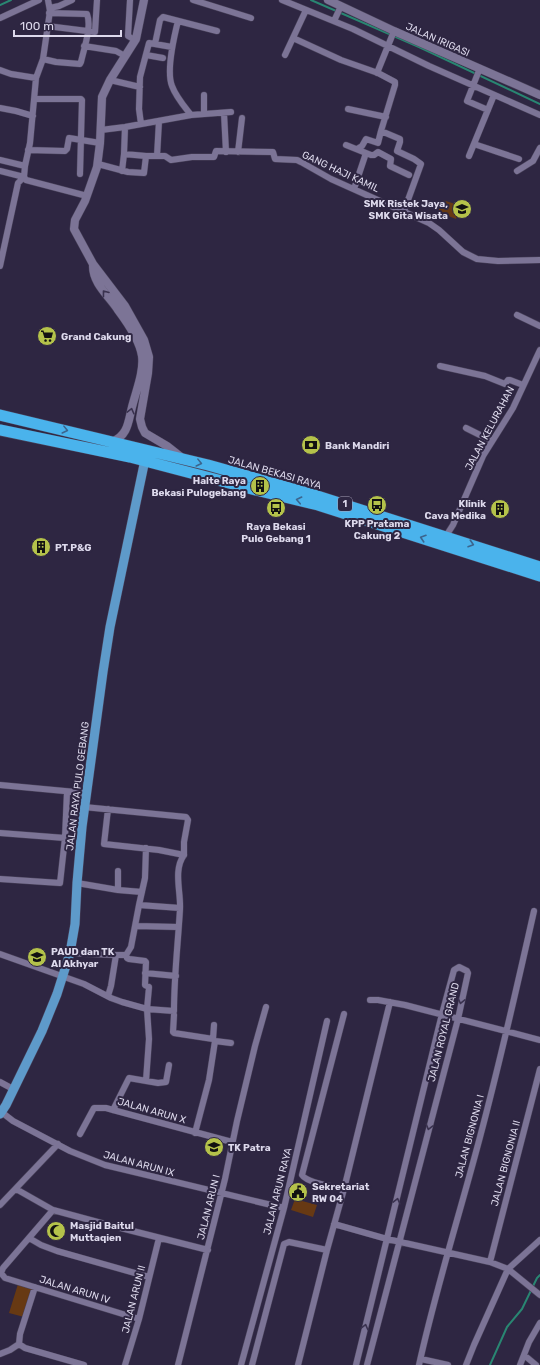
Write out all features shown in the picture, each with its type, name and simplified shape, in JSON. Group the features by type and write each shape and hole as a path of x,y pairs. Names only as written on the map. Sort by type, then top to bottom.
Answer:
{"highway":[{"name":"JALAN BEKASI RAYA","path":"0,415 112,442 146,456 260,491 319,501 446,536 540,567"},
{"path":"0,420 42,425"},
{"name":"JALAN BEKASI RAYA","path":"0,430 146,456 184,459 319,501 540,576"}],"main road":[{"name":"JALAN RAYA PULO GEBANG","path":"0,1112 42,1031 70,953 75,924 76,883 84,807 103,672 110,627 146,456"}],"street":[{"path":"0,18 39,0"},
{"path":"0,266 2,246 18,183 24,177 36,78 43,60 50,10 48,0"},
{"path":"50,10 72,0"},
{"path":"47,26 94,32 96,30 97,0"},
{"path":"130,0 128,36 135,40"},
{"path":"144,0 135,40 110,80 102,97 98,164 85,201 75,220 74,229 93,264 93,270 97,283 119,310 146,357 148,373 140,419 142,427 145,433 184,459"},
{"path":"194,0 251,18"},
{"path":"282,0 335,20 389,44 429,66 540,115"},
{"name":"JALAN IRIGASI","path":"328,0 340,8 393,33 540,95"},
{"path":"335,20 340,8"},
{"path":"43,60 78,65 81,62 87,30 87,14 50,10"},
{"path":"285,56 306,10"},
{"path":"155,44 161,18 163,17 217,31"},
{"path":"178,21 172,47 171,84 176,96 191,115"},
{"path":"377,73 393,33"},
{"path":"293,38 342,60 389,78 395,82 378,142 366,139 362,146 357,149"},
{"path":"141,124 139,109 141,74 149,42 172,47"},
{"path":"84,46 116,51 125,56"},
{"path":"146,55 163,58"},
{"path":"0,70 11,74 36,78"},
{"path":"479,70 467,101 488,110"},
{"path":"110,80 140,87"},
{"path":"204,95 204,113"},
{"path":"469,156 494,95"},
{"path":"34,99 81,99 82,140 80,174"},
{"path":"0,108 32,116"},
{"path":"348,109 386,117"},
{"path":"101,130 204,113 231,112"},
{"path":"224,113 226,152"},
{"path":"238,152 242,118"},
{"path":"157,156 159,121"},
{"path":"122,171 125,127"},
{"path":"381,131 400,139 397,151 421,163 404,211"},
{"path":"28,150 65,151 67,149 69,138 100,143"},
{"path":"474,144 519,159"},
{"path":"346,145 372,155 378,152 391,159 390,166 409,174"},
{"path":"517,170 534,160 540,148"},
{"name":"GANG HAJI KAMIL","path":"124,154 167,156 171,160 192,157 214,157 215,151 273,152 275,159 297,160 325,176 429,223 445,235 462,252 477,259 510,262 540,260"},
{"path":"354,189 366,153"},
{"path":"98,164 122,171 144,173 146,156"},
{"path":"0,160 25,166"},
{"path":"0,171 24,177 26,180 87,196"},
{"path":"518,315 540,326"},
{"name":"JALAN KELURAHAN","path":"446,536 453,525 483,456 513,408 540,350"},
{"path":"112,442 119,439 126,429 141,370 146,357"},
{"path":"440,366 485,376 504,384 510,380 523,385"},
{"path":"466,428 492,441"},
{"path":"0,785 86,793"},
{"path":"0,879 58,884 60,882 66,838 67,792"},
{"path":"0,954 88,986 108,996 133,1005 147,1009 174,1011 180,908 179,870 180,860 184,855 184,842 188,820 186,817 84,807"},
{"path":"108,809 104,844 146,848 184,855"},
{"path":"0,833 66,838"},
{"path":"126,955 131,947 140,905 146,870 146,848"},
{"path":"118,871 118,890"},
{"path":"76,883 118,890 142,892"},
{"path":"140,905 180,908"},
{"name":"JALAN BIGNONIA I","path":"420,1362 447,1252 480,1138 534,911"},
{"path":"136,926 178,927"},
{"path":"70,953 126,955 129,959 146,961 145,985 148,987 147,1009 149,1044 146,1081"},
{"path":"108,996 116,954"},
{"name":"JALAN ROYAL GRAND","path":"356,1365 442,1014 454,970 459,967 467,970 468,973 458,1019 367,1365"},
{"path":"145,973 176,976"},
{"path":"370,1000 390,1002 442,1014 540,1040"},
{"path":"298,1365 326,1250 344,1189 390,1002"},
{"name":"JALAN ARUN I","path":"178,1365 222,1194 232,1142 254,1046 266,1007"},
{"path":"344,1014 302,1175 304,1178 310,1180 344,1189"},
{"path":"174,1015 174,1033 231,1043"},
{"name":"JALAN ARUN RAYA","path":"241,1365 284,1208 328,1021"},
{"path":"196,1133 208,1080 214,1040 214,1025"},
{"path":"113,1110 129,1078 158,1083 166,1082 168,1065"},
{"name":"JALAN BIGNONIA II","path":"490,1262 540,1069"},
{"path":"0,1082 13,1089"},
{"name":"JALAN ARUN X","path":"80,1134 94,1108 106,1108 232,1142"},
{"name":"JALAN ARUN IX","path":"0,1112 13,1121 82,1157 105,1165 284,1208"},
{"path":"0,1205 58,1144"},
{"path":"16,1189 53,1210 208,1250"},
{"path":"53,1210 29,1238 41,1245 57,1251 149,1277"},
{"path":"334,1224 388,1239 490,1262 508,1269 540,1295"},
{"name":"JALAN ARUN IV","path":"29,1238 3,1268 1,1273 5,1278 138,1319"},
{"name":"JALAN ARUN II","path":"125,1365 159,1238"},
{"path":"466,1365 508,1269 540,1240"},
{"path":"252,1365 284,1244 289,1242 326,1250"},
{"path":"20,1344 20,1334 35,1287"},
{"path":"520,1365 529,1342 540,1323"},
{"path":"0,1354 20,1344"},
{"path":"20,1344 25,1348 84,1365"},
{"path":"524,1355 536,1365"},
{"path":"420,1362 448,1365"}],"shaded area":[{"path":"443,200 461,206 456,219 438,212"},
{"path":"295,1199 317,1205 313,1217 291,1210"},
{"path":"18,1284 33,1289 24,1317 9,1313"}],"waterway":[{"path":"0,5 11,0"},
{"path":"311,0 419,47 540,104"},
{"path":"490,1365 507,1327 522,1309 537,1278 540,1275"}],"place":[{"name":"SMK Ristek Jaya, SMK Gita Wisata","path":"462,209"},
{"name":"Grand Cakung","path":"47,336"},
{"name":"Bank Mandiri","path":"311,445"},
{"name":"Halte Raya Bekasi Pulogebang","path":"260,486"},
{"name":"KPP Pratama Cakung 2","path":"377,505"},
{"name":"Raya Bekasi Pulo Gebang 1","path":"276,508"},
{"name":"Klinik Cava Medika","path":"500,509"},
{"name":"PT.P&G","path":"41,547"},
{"name":"PAUD dan TK Al Akhyar","path":"37,957"},
{"name":"TK Patra","path":"214,1147"},
{"name":"Sekretariat RW 04","path":"298,1192"},
{"name":"Masjid Baitul Muttaqien","path":"56,1231"}]}
